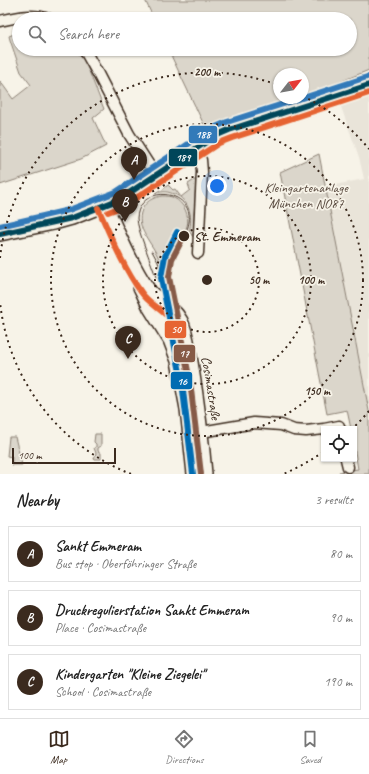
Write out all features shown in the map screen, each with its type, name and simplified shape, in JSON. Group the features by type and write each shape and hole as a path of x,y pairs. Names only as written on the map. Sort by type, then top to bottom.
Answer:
{"main road":[{"path":"0,234 54,223 106,205 120,199 215,136 229,130 369,85"},
{"name":"Cosimastraße","path":"106,205 140,277 152,293 167,304 177,314 183,327 194,382 201,432 204,474"},
{"name":"Cosimastraße","path":"140,277 140,286 154,319 170,340 180,366 188,416 194,474"},
{"path":"154,319 155,311 158,306 167,304"}],"street":[{"path":"0,21 12,19"},
{"path":"88,56 129,134 156,176"},
{"path":"196,149 201,160 202,172 198,253"},
{"path":"201,432 254,423 281,425 294,430 306,431 321,429"}],"shaded area":[{"path":"369,95 369,411 325,187 364,179 359,157 341,107"}],"green space":[{"path":"145,0 369,0 369,70 309,93 309,68 273,68 273,104 278,104 206,129 171,56 357,56 357,12 151,12"},
{"path":"12,35 12,46 10,40 9,36"},
{"path":"16,56 83,56 104,109 93,118 106,146 81,159 0,185 0,81 13,99 31,85 21,72"},
{"name":"Kleingartenanlage München NO87","path":"319,154 369,411 369,474 340,474 339,472 358,469 357,426 350,426 347,410 327,414 280,172"},
{"path":"196,179 193,237 189,231 191,219 190,213 182,199 171,193 155,193 160,190 161,191 168,185 173,190 175,189 181,197 190,190 188,184"},
{"path":"162,196 171,197 178,200 183,206 188,218 186,229 170,254 167,284 159,260 144,233 140,220 144,206 152,199"},
{"path":"164,307 174,321 176,330 179,329 180,336 176,336 174,334 158,313 161,308"},
{"path":"95,434 101,434 101,446 98,448 98,451 101,453 101,459 94,459 96,453 94,448 96,447 94,442"},
{"path":"9,437 15,437 22,465 12,465 12,457 7,456"}],"tram line":[{"path":"156,277 142,239 138,223 137,218 141,205 149,198 160,195 171,196 181,200 188,209 189,221 184,236"},
{"path":"152,251 158,262 164,282"}],"transit line":[{"name":"188","path":"309,96 367,77"},
{"name":"189","path":"0,234 72,218 120,199 215,136 229,130 369,85"},
{"name":"50","path":"108,212 124,206 219,143 369,93"},
{"name":"188","path":"0,226 69,210 116,192 211,129 227,122 283,104"},
{"name":"50","path":"98,208 118,252 135,282 145,297 172,321 179,337 190,410 197,474"},
{"name":"16","path":"177,232 165,256 161,278 182,382 193,474"},
{"name":"17","path":"184,236 172,259 169,277 190,381 201,474"}],"place":[{"name":"Sankt Emmeram","path":"134,180"},
{"name":"Druckregulierstation Sankt Emmeram","path":"125,222"},
{"name":"St. Emmeram","path":"184,236"},
{"name":"Kindergarten \"Kleine Ziegelei\"","path":"128,359"}]}
